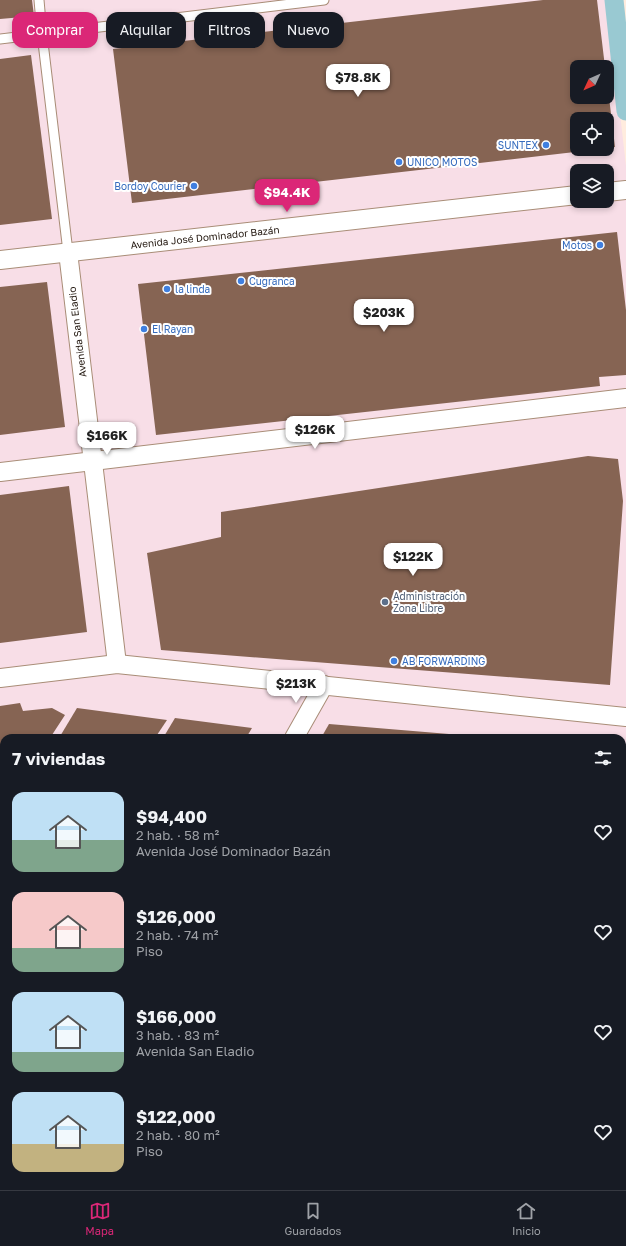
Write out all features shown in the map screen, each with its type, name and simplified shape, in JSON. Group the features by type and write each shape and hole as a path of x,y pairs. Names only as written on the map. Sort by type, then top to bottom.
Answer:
{"street":[{"name":"Avenida José Dominador Bazán","path":"0,260 570,196"},
{"name":"Avenida San Eladio","path":"68,252 117,664"},
{"path":"0,472 626,398"},
{"path":"0,678 117,664 626,717"},
{"path":"296,734 324,685"}],"lane":[{"name":"Avenida San Eladio","path":"39,0 40,12"},
{"path":"98,27 324,0"},
{"path":"0,39 12,38"},
{"name":"Avenida San Eladio","path":"44,48 68,252"}],"shaded area":[{"path":"0,0 607,0 614,60 570,60 570,104 614,104 614,61 626,166 626,734 0,734"}],"building":[{"path":"0,0 32,0 34,12 12,12 12,18 0,19"},
{"path":"543,0 597,0 604,60 570,60 570,104 610,104 611,112 570,112 570,153 132,203 113,49 186,48 186,41 194,40 194,48 265,48 265,32 273,31 273,48 344,48 344,23"},
{"path":"31,55 52,219 0,225 0,59"},
{"path":"617,232 626,310 626,375 599,377 600,386 156,435 138,284"},
{"path":"47,282 65,427 0,435 0,287"},
{"name":"Administración Zona Libre","path":"588,456 618,459 623,501 610,685 161,650 147,553 221,537 221,512"},
{"path":"69,486 87,632 0,643 0,495"},
{"path":"20,703 23,711 52,708 65,715 53,734 0,734 0,706"},
{"path":"77,708 167,720 158,734 61,734"},
{"path":"175,718 252,728 248,734 165,734"},
{"path":"329,724 449,734 323,734"}],"waterway":[{"path":"614,0 626,111"}],"place":[{"name":"SUNTEX","path":"546,145"},
{"name":"UNICO MOTOS","path":"399,162"},
{"name":"Bordoy Courier","path":"194,186"},
{"name":"Motos","path":"600,245"},
{"name":"Cugranca","path":"241,281"},
{"name":"la linda","path":"167,289"},
{"name":"El Rayan","path":"144,329"},
{"name":"Administración Zona Libre","path":"385,602"},
{"name":"AB FORWARDING","path":"394,661"}]}
